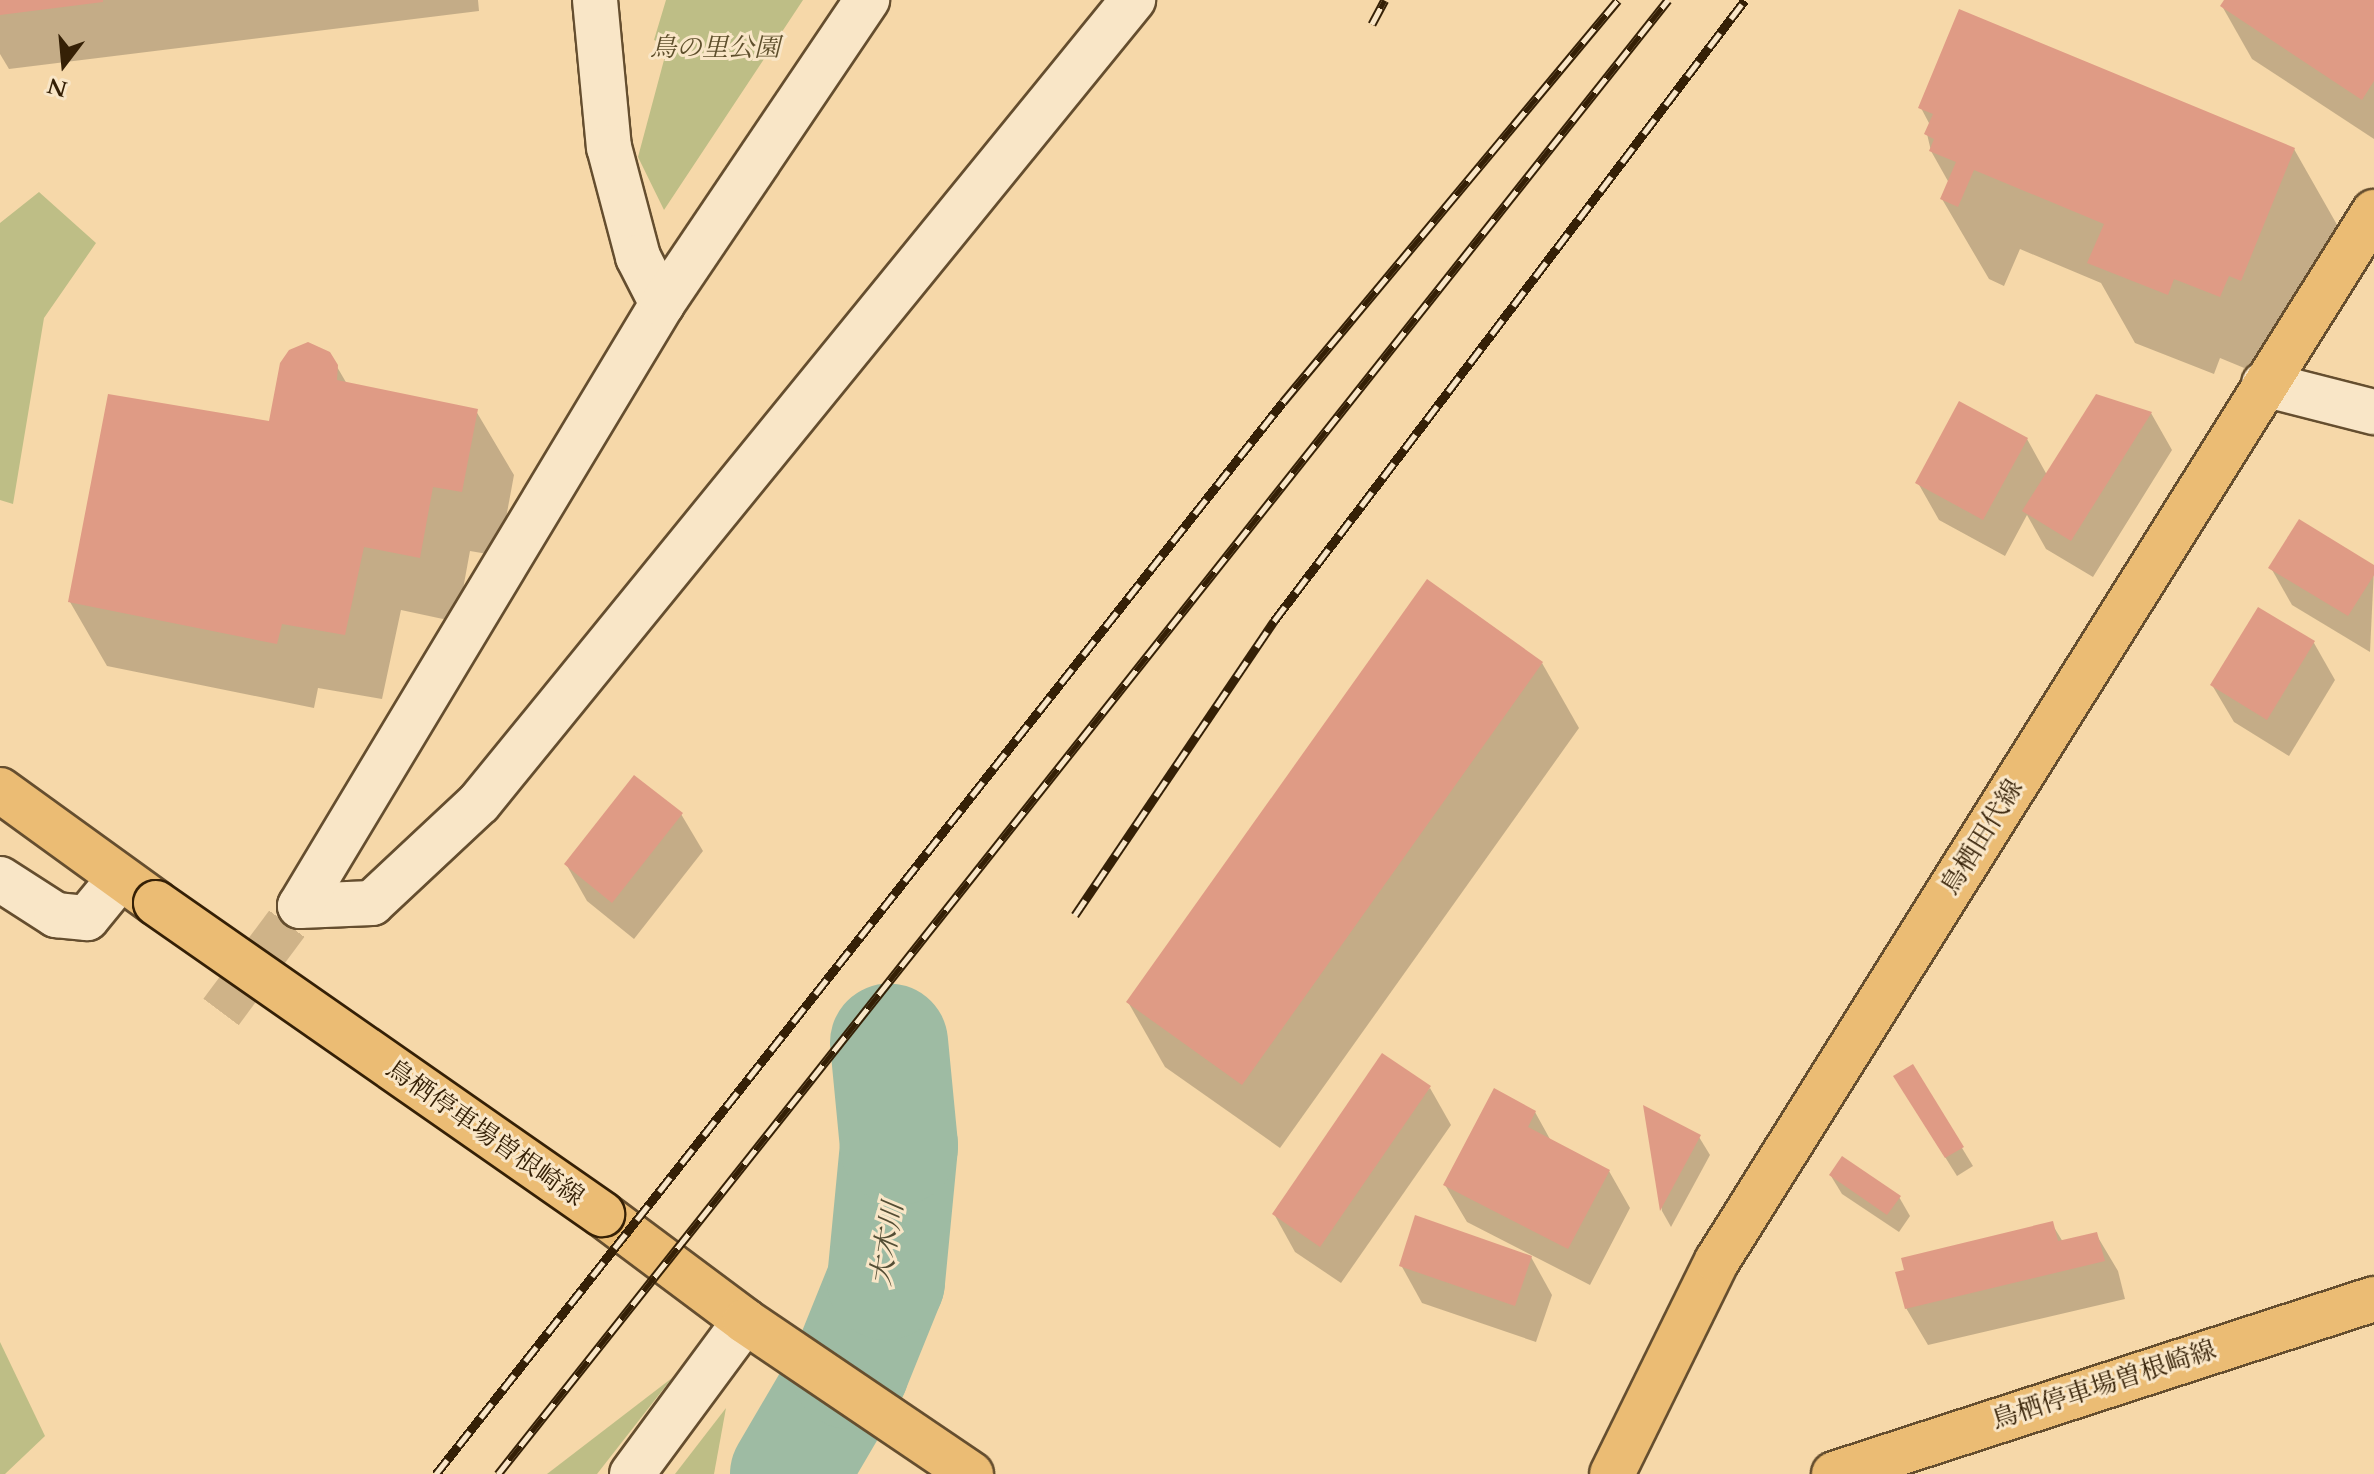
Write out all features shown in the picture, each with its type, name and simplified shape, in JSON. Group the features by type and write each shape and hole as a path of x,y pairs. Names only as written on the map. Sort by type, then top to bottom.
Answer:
{"main road":[{"name":"鳥栖田代線","path":"1612,1474 1717,1261 2374,212"},
{"name":"鳥栖停車場曽根崎線","path":"0,790 119,879 602,1214 745,1321 971,1474"},
{"name":"鳥栖停車場曽根崎線","path":"1834,1474 2374,1299"}],"street":[{"path":"595,0 609,147 638,257 662,304"},
{"path":"867,0 662,304 300,906 372,903 479,803 1133,0"},
{"path":"2264,384 2374,412"},
{"path":"0,879 56,915 87,918 119,879"},
{"path":"632,1474 745,1321"}],"green space":[{"name":"鳥の里公園","path":"666,0 803,0 664,210 638,157 668,45 654,40"},
{"path":"39,192 96,243 44,318 13,504 0,500 0,223"},
{"path":"0,1342 45,1436 5,1474 0,1474"},
{"path":"672,1378 597,1474 547,1474"},
{"path":"726,1408 714,1474 675,1474"}],"building":[{"path":"0,0 103,0 103,2 0,15"},
{"path":"2224,0 2374,0 2374,81 2362,100 2220,6"},
{"path":"1959,9 2295,148 2241,281 2229,276 2220,297 2174,279 2168,295 2087,263 2104,224 1974,170 1958,207 1940,199 1956,162 1929,151 1934,139 1924,134 1933,114 1918,108"},
{"path":"308,342 330,352 338,365 337,380 478,409 462,492 433,487 420,558 364,547 345,635 282,624 277,644 68,602 108,394 269,421 280,363 289,350"},
{"path":"2096,394 2152,412 2071,541 2022,511"},
{"path":"1959,401 2028,438 1983,520 1915,483"},
{"path":"2299,519 2374,565 2374,575 2348,616 2268,568"},
{"path":"1427,579 1543,662 1242,1085 1126,1002"},
{"path":"2258,607 2315,641 2267,720 2210,685"},
{"path":"634,775 683,813 612,903 564,864"},
{"path":"1382,1053 1431,1086 1320,1247 1272,1214"},
{"path":"1913,1064 1964,1147 1945,1158 1893,1076"},
{"path":"1494,1088 1536,1111 1528,1127 1610,1170 1568,1249 1443,1185"},
{"path":"1643,1105 1701,1135 1660,1211"},
{"path":"1842,1156 1901,1196 1887,1215 1829,1175"},
{"path":"1415,1215 1532,1256 1515,1306 1399,1266"},
{"path":"2053,1221 2058,1241 2097,1232 2105,1261 1905,1309 1895,1272 1904,1270 1901,1258"}],"waterway":[{"name":"大木川","path":"789,1474 850,1370 886,1281 899,1146 889,1042"}],"tunnel":[{"path":"221,1012 300,906"}],"railway":[{"path":"1372,24 1385,0"},
{"path":"436,1474 1283,402 1618,0"},
{"path":"498,1474 1668,0"},
{"path":"1075,915 1274,621 1745,0"}]}
